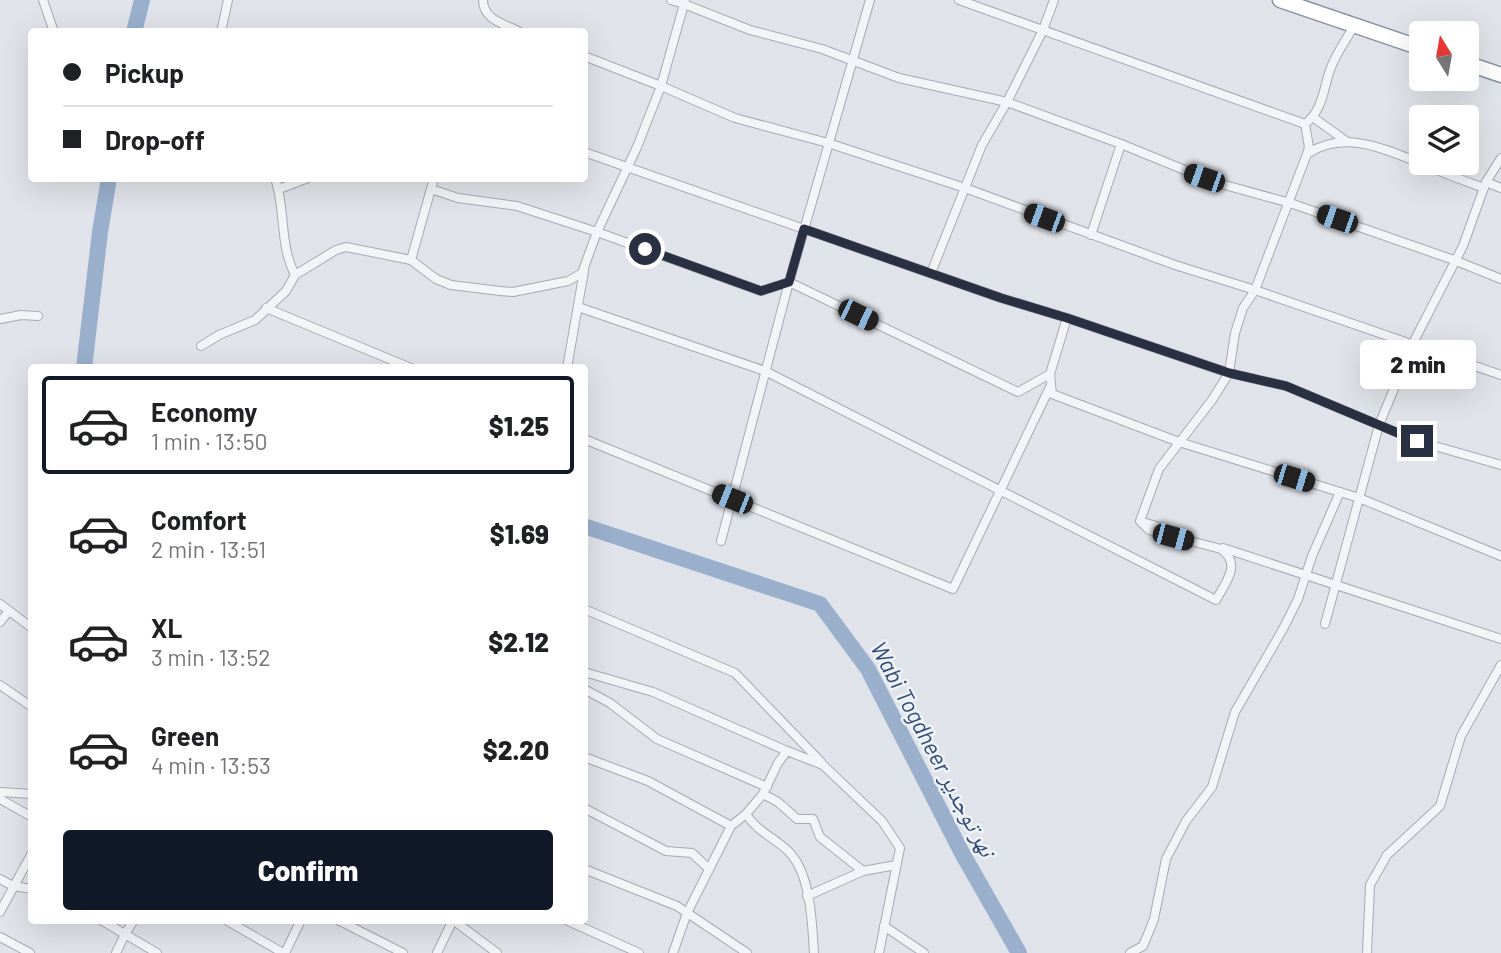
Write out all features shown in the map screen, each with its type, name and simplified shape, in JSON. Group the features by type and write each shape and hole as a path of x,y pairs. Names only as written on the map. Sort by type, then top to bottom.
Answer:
{"highway":[{"path":"1280,0 1409,44"},
{"path":"1479,67 1501,75"}],"street":[{"path":"43,0 53,28"},
{"path":"222,28 228,0"},
{"path":"482,0 483,8 489,17 507,28"},
{"path":"671,0 684,2 750,30 822,49 899,78 1007,102 1214,182 1290,203 1501,279"},
{"path":"720,541 789,282 870,0"},
{"path":"959,0 1306,124"},
{"path":"931,273 982,145 1043,30 1054,0"},
{"path":"569,364 584,271 597,232 661,86 684,2"},
{"path":"1306,124 1314,118 1325,94 1330,69 1354,26"},
{"path":"588,58 735,118 828,143 965,188 1175,265 1501,375"},
{"path":"1314,118 1346,141"},
{"path":"1140,521 1159,469 1212,400 1229,373 1235,333 1243,308 1255,290 1307,154 1309,147 1306,124"},
{"path":"1307,154 1326,144 1346,141 1383,148 1485,185 1501,188"},
{"path":"1091,235 1121,144"},
{"path":"588,153 1001,298 1229,373 1286,386 1417,441 1501,465"},
{"path":"1325,624 1379,425 1412,345 1467,237 1485,185 1501,158"},
{"path":"276,182 286,248 295,275"},
{"path":"279,189 297,182"},
{"path":"411,260 433,182"},
{"path":"430,189 458,198 517,206 761,291 789,282 1018,392 1050,374"},
{"path":"201,346 219,335 255,320 286,291 295,275 336,250 346,247 411,260 436,279 451,285 513,292 568,281 584,271"},
{"path":"578,307 765,371 1216,600 1231,573 1233,564 1229,555 1221,550 1149,530 1140,521"},
{"path":"266,308 401,364"},
{"path":"0,319 21,315 38,316"},
{"path":"1067,318 1050,374 1052,394 1179,442 1359,498 1501,556"},
{"path":"588,441 953,589 1050,387"},
{"path":"1130,953 1143,946 1154,919 1166,859 1185,821 1212,787 1235,712 1298,599 1339,492"},
{"path":"1140,521 1501,639"},
{"path":"0,604 28,625"},
{"path":"0,622 9,611"},
{"path":"588,611 735,673 823,765 882,821 900,848 879,953"},
{"path":"1367,953 1370,885 1387,855 1440,806 1461,736 1501,665"},
{"path":"588,673 653,692 823,765"},
{"path":"0,685 28,704"},
{"path":"588,691 610,703 657,739 765,790 797,819 813,819 820,837 863,871"},
{"path":"673,953 687,913 731,826 746,814 765,790 778,762 788,751"},
{"path":"588,758 648,781 731,826"},
{"path":"0,792 28,794"},
{"path":"0,799 28,815"},
{"path":"588,810 666,850 692,853 708,868"},
{"path":"746,814 753,826 792,855 803,873 814,953"},
{"path":"0,912 28,860"},
{"path":"807,896 863,871 896,865"},
{"path":"588,871 677,906 747,953"},
{"path":"0,879 13,886 28,888"},
{"path":"108,924 157,953"},
{"path":"116,953 131,924"},
{"path":"233,924 284,953 299,924"},
{"path":"346,924 403,953"},
{"path":"437,953 451,924"},
{"path":"458,924 496,953"},
{"path":"575,924 639,953"},
{"path":"884,926 924,953"},
{"path":"0,937 30,953"}],"waterway":[{"name":"Wabi Togdheer نهر توجدير","path":"135,28 142,0"},
{"name":"Wabi Togdheer نهر توجدير","path":"84,364 108,182"},
{"name":"Wabi Togdheer نهر توجدير","path":"588,527 820,604 868,669 962,853 1019,953"}],"route":[{"path":"645,249 761,291 789,282 804,229 1001,298 1229,373 1286,386 1417,441"}]}
